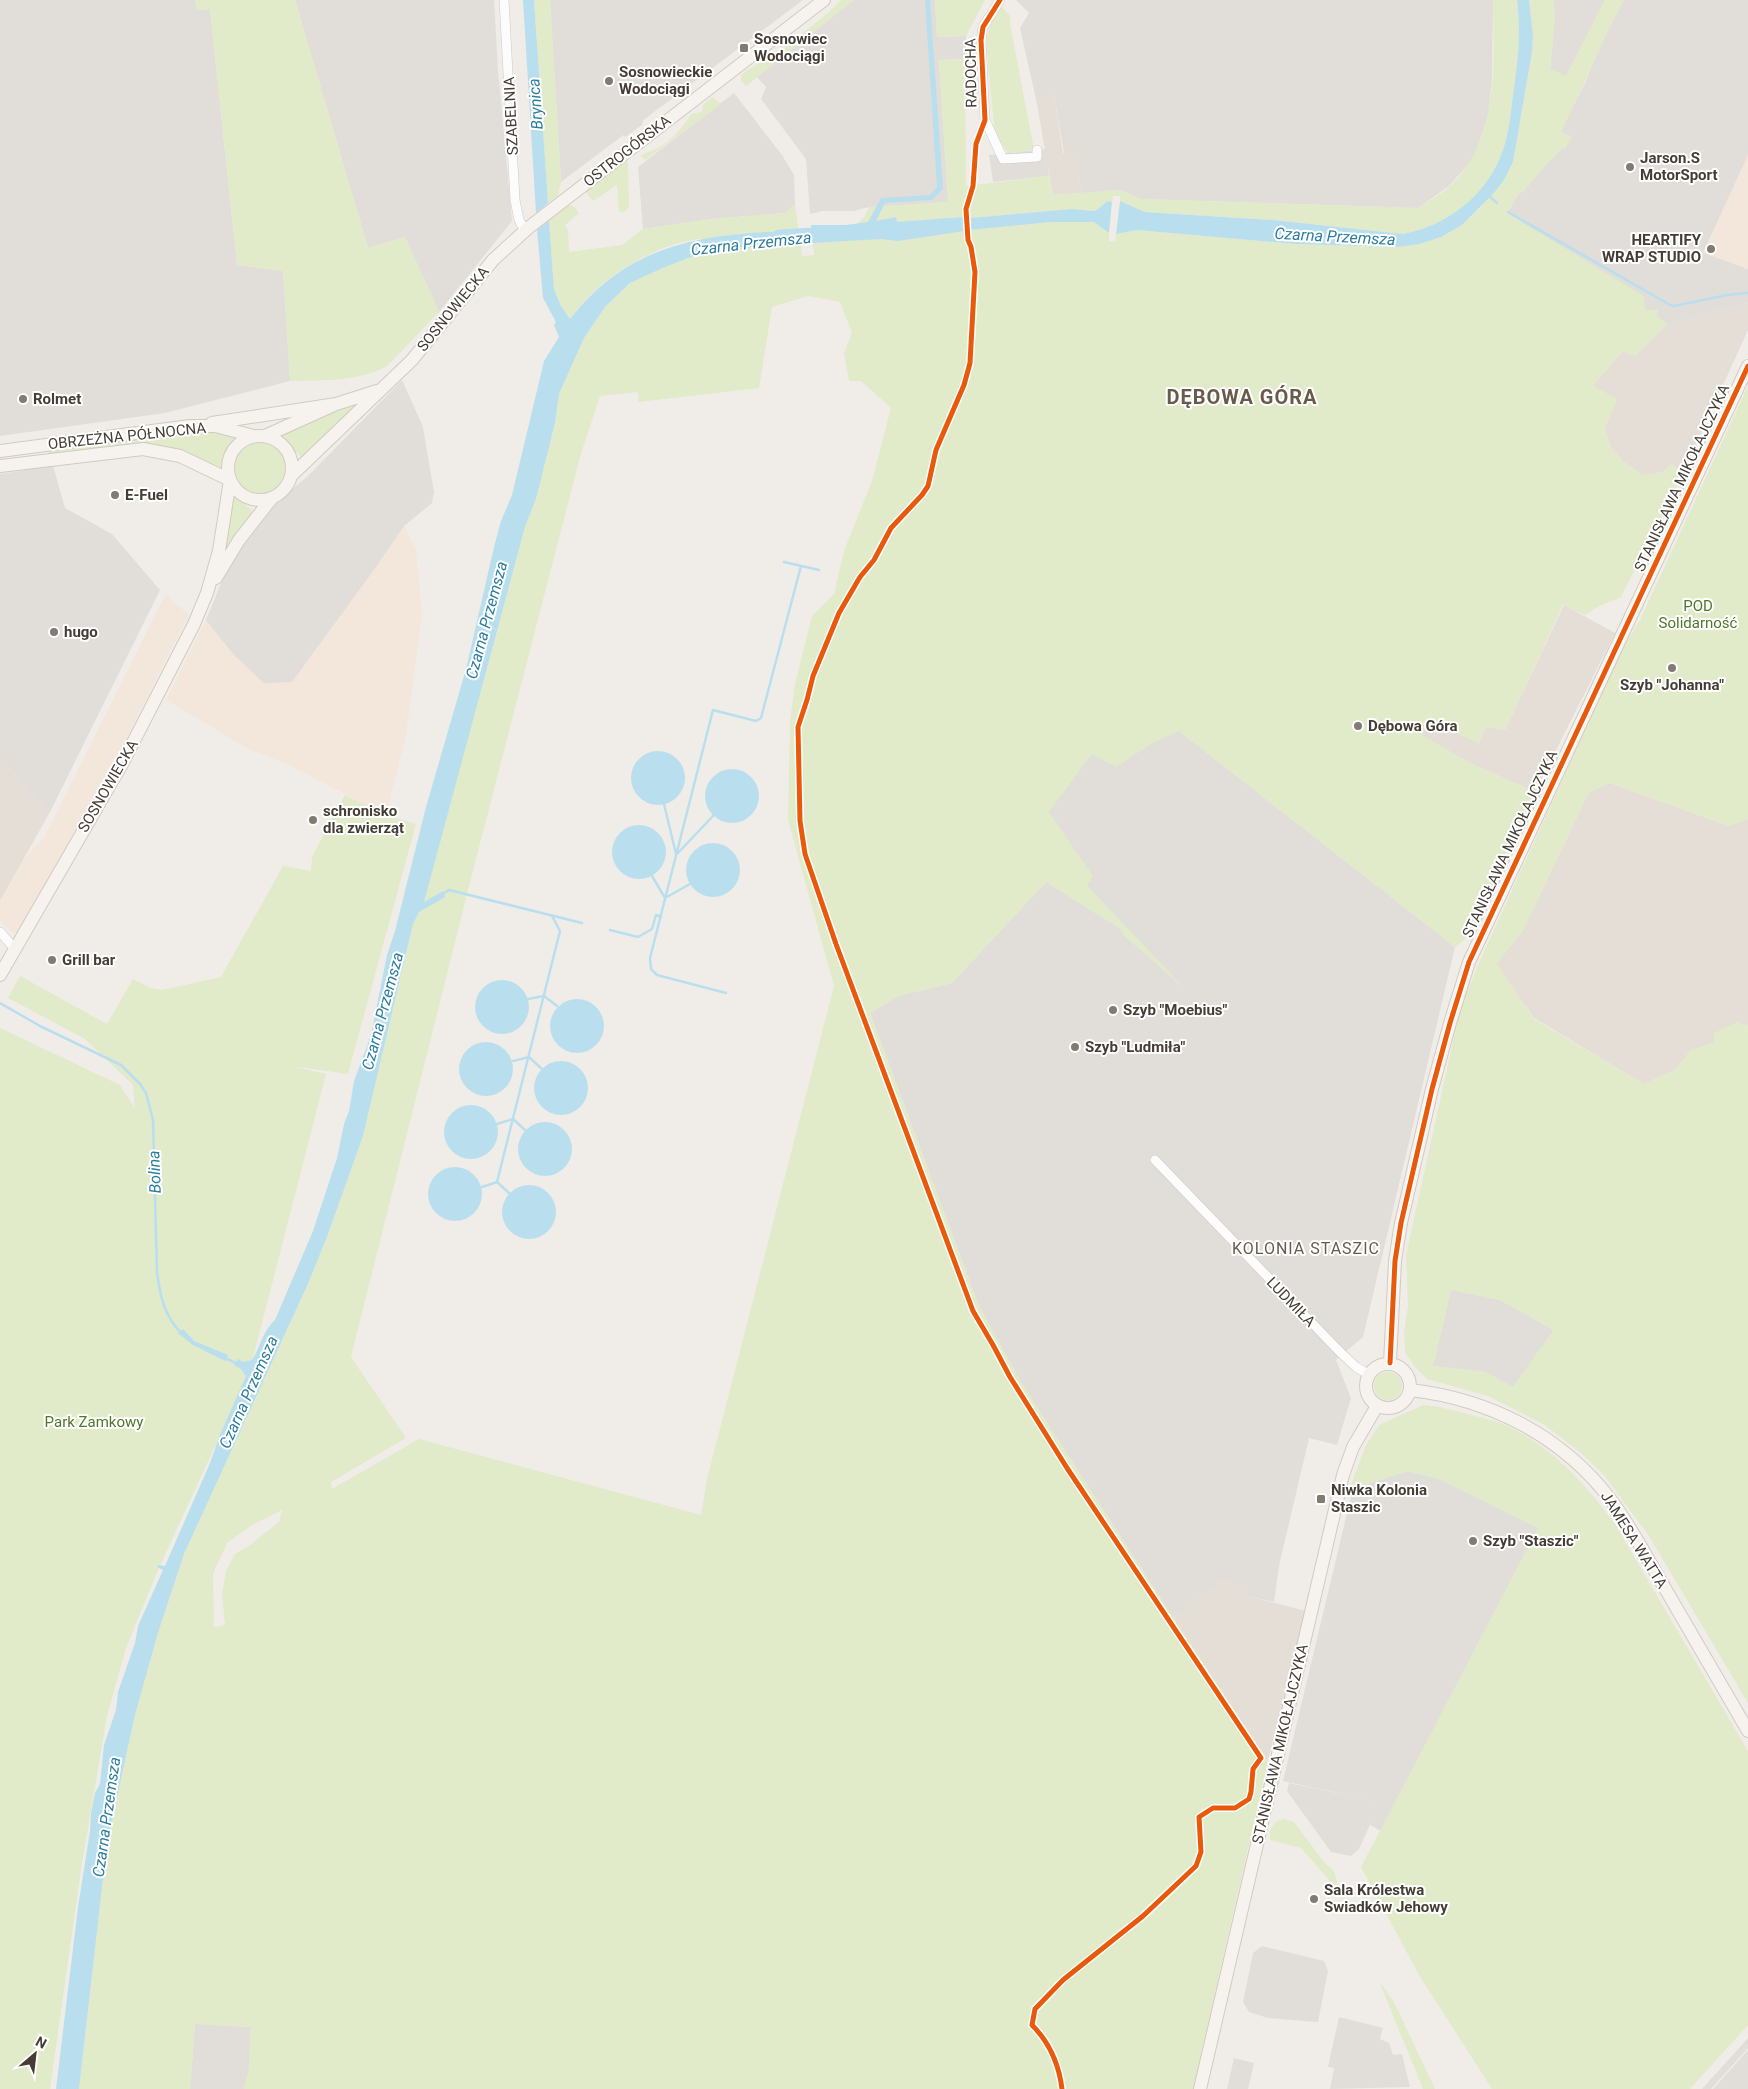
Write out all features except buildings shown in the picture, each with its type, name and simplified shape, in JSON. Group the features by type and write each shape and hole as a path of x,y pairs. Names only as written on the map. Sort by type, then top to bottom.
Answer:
{"street":[{"name":"SZABELNIA","path":"504,0 515,200 519,220 527,229"},
{"name":"OSTROGÓRSKA","path":"527,229 824,0"},
{"name":"RADOCHA","path":"1000,0 983,27 981,40 985,120 1002,159 1037,157 1037,150"},
{"name":"SOSNOWIECKA","path":"0,975 122,764 190,632 207,593 238,540 272,498 286,487 291,476 412,360 493,260 527,229"},
{"name":"STANISŁAWA MIKOŁAJCZYKA","path":"1390,1363 1395,1261 1401,1223 1432,1089 1469,962 1748,366"},
{"name":"SOSNOWIECKA","path":"207,593 219,550 230,480 227,470 228,459 233,449 240,442 336,404 382,389"},
{"path":"190,426 336,404"},
{"name":"OBRZEŻNA PÓŁNOCNA","path":"0,451 190,426 215,426 259,436"},
{"path":"259,436 273,438 287,450 291,458 291,476"},
{"name":"OBRZEŻNA PÓŁNOCNA","path":"0,466 143,449 180,456 230,480"},
{"path":"230,480 240,493 247,498 264,500 272,498"},
{"path":"0,932 15,949"},
{"name":"LUDMIŁA","path":"1155,1160 1339,1351 1368,1374"},
{"path":"1390,1363 1397,1365 1408,1375 1410,1390 1407,1398 1401,1404 1393,1408 1385,1408 1376,1406 1371,1401 1365,1388 1368,1374 1374,1368 1381,1364 1390,1363"},
{"name":"JAMESA WATTA","path":"1410,1390 1458,1399 1499,1412 1543,1436 1598,1483 1624,1518 1748,1731"},
{"name":"STANISŁAWA MIKOŁAJCZYKA","path":"1200,2089 1343,1475 1353,1447 1376,1406"}],"shaded area":[{"path":"0,0 195,0 197,10 210,9 237,265 283,271 290,381 165,413 0,436"},
{"path":"295,0 494,0 498,70 512,221 439,312 405,237 368,248"},
{"name":"Sosnowieckie Wodociągi","path":"550,0 803,0 561,182"},
{"path":"854,0 935,0 937,37 966,36 965,59 939,60 948,202 869,207 853,211 823,211 810,214 806,159 761,99 766,87 757,77"},
{"path":"1016,0 1493,0 1492,80 1488,117 1475,154 1465,168 1449,186 1418,208 1141,199 1119,190 1081,193 1077,154 1064,153 1054,95 1036,99 1020,28 1029,13"},
{"path":"1553,0 1605,0 1566,76 1550,70 1555,17"},
{"path":"1624,0 1748,0 1748,155 1703,253 1748,269 1748,303 1667,324 1507,213 1519,193 1524,191 1572,137 1560,132 1585,83 1605,35"},
{"path":"556,42 570,43 569,74 574,79 592,81 589,100 559,95"},
{"path":"618,84 645,88 644,91 674,97 662,106 648,107 642,125 625,137 619,130 622,108 614,107"},
{"path":"734,93 782,155 794,175 795,204 785,213 712,219 643,229 638,167"},
{"path":"1054,95 1063,153 1077,154 1081,193 1053,195 1036,99"},
{"path":"1046,149 1049,176 993,182 989,155"},
{"path":"1748,155 1748,269 1703,254"},
{"path":"1748,303 1748,330 1683,473 1671,464 1663,472 1643,476 1624,462 1611,448 1592,386 1623,351 1635,356 1667,324"},
{"path":"402,380 423,427 434,492 432,503 404,526 292,682 264,683 233,654 206,620 229,564 281,498 307,477"},
{"path":"53,466 65,508 112,534 160,590 50,812 0,759 0,474"},
{"path":"404,526 416,549 422,615 406,735 386,815 285,763 249,749 166,700 206,620 233,654 292,682"},
{"path":"166,593 175,604 189,614 119,753 17,934 8,930 0,921 0,901 25,858 44,838"},
{"path":"1564,605 1615,633 1535,792 1470,763 1421,735 1427,720 1479,743 1486,727 1505,730"},
{"path":"1081,662 1179,731 1455,947 1363,1337 1336,1360 1351,1398 1337,1445 1309,1438 1279,1566 1274,1602 1248,1596 1225,1578 1174,1619 1020,1381 979,1306 870,1013 898,996 952,983 1046,882 1121,929 1124,935 1180,984 1087,886 989,826"},
{"path":"0,759 50,812 0,901"},
{"path":"1610,783 1729,826 1748,819 1748,1024 1714,1043 1691,1050 1675,1070 1644,1084 1534,1018 1496,964 1523,930 1589,792"},
{"path":"1428,974 1444,980 1429,1025 1411,1019"},
{"path":"1451,1290 1500,1300 1554,1330 1513,1387 1486,1372 1433,1366"},
{"path":"1408,1471 1439,1479 1538,1528 1381,1831 1370,1825 1374,1801 1283,1781 1353,1488"},
{"path":"1225,1578 1248,1596 1306,1611 1268,1761 1174,1619"},
{"path":"1289,1783 1375,1801 1370,1825 1359,1849 1351,1856 1331,1852 1287,1791"},
{"path":"1262,1946 1324,1961 1328,1971 1318,2022 1268,2018 1249,2012 1243,2002 1253,1953"},
{"path":"1339,2017 1383,2028 1380,2039 1389,2043 1393,2055 1402,2054 1410,2087 1330,2089 1334,2068 1328,2067"},
{"path":"195,2024 251,2027 249,2069 244,2089 190,2089"},
{"path":"1748,2038 1748,2048 1711,2089 1702,2089"},
{"path":"1748,2050 1748,2089 1713,2089"},
{"path":"1234,2058 1254,2063 1248,2089 1227,2089"}],"green space":[{"path":"195,0 295,0 368,248 405,237 439,312 387,366 352,378 290,381 283,271 237,265 210,9 197,10"},
{"path":"534,0 550,0 561,182 558,196 548,203"},
{"path":"841,0 854,0 746,86 741,80 741,75 790,45"},
{"path":"935,0 985,0 966,36 937,37"},
{"path":"1493,0 1517,0 1519,36 1506,140 1500,158 1481,190 1454,213 1438,222 1403,234 1273,220 1145,212 1120,201 1120,196 1113,196 1112,202 1108,201 1095,211 1071,209 970,218 969,209 963,209 963,217 947,218 944,232 964,231 965,240 970,240 970,230 1051,222 1094,222 1109,233 1109,241 1115,242 1116,234 1137,230 1295,244 1398,247 1441,237 1462,225 1480,208 1504,180 1513,162 1532,52 1533,35 1529,0 1553,0 1555,17 1550,69 1566,76 1605,0 1624,0 1561,132 1572,137 1565,149 1561,148 1524,191 1519,193 1507,213 1644,296 1645,310 1658,310 1657,316 1667,324 1635,356 1623,351 1593,386 1618,399 1605,428 1611,448 1624,462 1643,475 1663,472 1671,463 1683,473 1621,597 1599,606 1585,615 1563,605 1505,730 1486,727 1479,743 1427,720 1422,735 1470,763 1535,792 1472,933 1455,947 1179,731 1151,744 1116,767 1092,754 1049,812 1093,876 1087,886 1186,990 1123,935 1121,929 1046,882 952,983 898,996 870,1013 979,1306 1020,1381 1268,1761 1193,2089 244,2089 249,2069 251,2027 195,2024 190,2089 79,2089 111,1825 135,1715 158,1633 184,1554 307,1286 327,1237 363,1136 413,924 423,903 525,527 536,499 555,423 559,394 584,338 605,307 630,283 665,267 703,238 665,248 629,265 596,290 570,319 561,306 554,289 549,220 566,205 573,206 579,213 565,225 568,230 569,252 622,245 643,229 712,219 785,213 795,204 802,256 814,255 811,225 852,229 865,216 869,207 948,202 939,60 965,59 966,186 1049,176 1054,195 1119,190 1141,199 1418,208 1450,186 1466,167 1478,146 1486,123 1491,99 1494,49","holes":["808,296 840,302 852,333 844,353 849,381 861,381 891,408 872,481 844,551 834,594 812,616 795,684 790,721 788,820 834,986 707,1479 701,1515 419,1439 332,1489 331,1482 406,1438 351,1357 468,890 580,457 600,396 638,392 638,402 759,388 772,307","282,1510 279,1522 250,1545 235,1554 226,1571 222,1594 225,1625 214,1627 213,1574 227,1543 252,1525"]},
{"path":"1002,7 1010,16 1034,150 1008,153 995,134 986,42 992,18"},
{"path":"713,97 721,104 645,160 641,156 656,149 671,138 681,129 691,114 702,112 703,105"},
{"path":"625,160 628,163 629,207 626,211 619,212 617,185 593,201 584,190"},
{"name":"POD Solidarność","path":"1748,386 1748,819 1729,826 1610,783 1589,792 1523,930 1497,964 1534,1019 1644,1084 1675,1070 1691,1050 1714,1043 1714,1033 1739,1021 1745,1027 1748,1024 1748,1703 1649,1536 1604,1475 1580,1452 1545,1425 1488,1396 1427,1379 1414,1366 1405,1352 1404,1332 1408,1306 1406,1255 1460,1010 1477,967 1623,647 1640,620","holes":["1451,1290 1500,1300 1554,1330 1513,1387 1486,1372 1433,1366"]},
{"path":"362,399 304,460 276,433"},
{"path":"199,430 220,432 239,437 227,450 222,468 179,450 49,455 46,449"},
{"path":"255,443 265,443 278,450 285,463 285,473 278,486 265,493 255,493 246,489 239,482 235,473 235,463 239,454 246,447"},
{"path":"231,493 253,511 226,550 225,548"},
{"name":"Park Zamkowy","path":"345,795 386,815 416,824 348,1074 291,1066 326,1074 252,1362 246,1379 158,1570 126,1648 107,1716 82,1863 50,2089 0,2089 0,1028 120,1085 135,1109 133,1085 85,1039 8,998 20,976 107,1024 133,979 150,988 162,990 221,977 283,866 311,871 312,857"},
{"path":"1388,1372 1398,1376 1402,1386 1398,1396 1388,1400 1378,1396 1374,1386 1378,1376"},
{"path":"1423,1405 1446,1408 1498,1422 1516,1430 1549,1452 1578,1479 1615,1524 1748,1751 1748,2025 1690,2089 1492,2089 1419,1975 1361,1867 1538,1528 1439,1479 1408,1471 1353,1488 1350,1487 1366,1445 1379,1425"},
{"path":"1283,1819 1294,1822 1324,1862 1334,1871 1340,1892 1301,1848 1270,1840 1272,1826"},
{"path":"1379,1981 1394,2002 1435,2089 1423,2089"}],"water":[{"name":"Brynica","path":"523,0 534,0 548,203 536,213"},
{"path":"925,0 930,0 943,189 932,200 885,203 876,221 896,217 897,222 963,217 964,231 898,241 881,239 813,243 811,225 846,225 868,222 881,198 930,195 937,187"},
{"path":"1517,0 1529,0 1533,35 1532,52 1513,162 1504,180 1493,194 1462,225 1441,237 1419,244 1398,247 1295,244 1137,230 1116,234 1120,201 1145,212 1273,220 1403,234 1438,222 1454,213 1481,189 1500,158 1506,140 1518,59 1519,25"},
{"path":"1108,201 1112,202 1109,233 1094,222 1051,222 970,230 970,218 1071,209 1095,211"},
{"path":"549,220 554,289 561,306 570,319 594,293 619,273 645,257 673,247 702,239 733,235 799,231 801,246 723,248 688,258 630,283 605,307 584,338 559,394 555,423 536,499 525,527 424,902 443,891 445,897 419,912 413,924 363,1136 327,1237 307,1286 184,1554 158,1633 135,1715 111,1825 79,2089 56,2089 91,1813 95,1793 100,1784 104,1745 116,1710 118,1692 135,1643 138,1626 163,1570 157,1567 158,1565 165,1566 246,1376 241,1369 234,1365 238,1359 243,1362 252,1360 267,1329 275,1320 313,1231 337,1158 344,1124 349,1111 354,1081 371,1035 387,955 395,931 426,807 466,669 501,521 512,495 544,361 559,337 554,325 556,322 543,298 537,230"},
{"path":"653,751 663,751 673,755 681,763 685,778 681,793 673,801 663,805 653,805 643,801 635,793 631,783 631,773 635,763 643,755"},
{"path":"727,769 737,769 747,773 755,781 759,796 755,811 747,819 737,823 727,823 717,819 709,811 705,801 705,791 709,781 717,773"},
{"path":"634,825 644,825 654,829 662,837 666,852 662,867 654,875 644,879 634,879 624,875 616,867 612,857 612,847 616,837 624,829"},
{"path":"708,843 718,843 728,847 736,855 740,870 736,885 728,893 718,897 708,897 698,893 690,885 686,875 686,865 690,855 698,847"},
{"path":"497,980 507,980 517,984 525,992 529,1007 525,1022 517,1030 507,1034 497,1034 487,1030 479,1022 475,1012 475,1002 479,992 487,984"},
{"path":"572,999 582,999 592,1003 600,1011 604,1026 600,1041 592,1049 582,1053 572,1053 562,1049 554,1041 550,1031 550,1021 554,1011 562,1003"},
{"path":"481,1042 491,1042 501,1046 509,1054 513,1069 509,1084 501,1092 491,1096 481,1096 471,1092 463,1084 459,1074 459,1064 463,1054 471,1046"},
{"path":"556,1061 566,1061 576,1065 584,1073 588,1088 584,1103 576,1111 566,1115 556,1115 546,1111 538,1103 534,1093 534,1083 538,1073 546,1065"},
{"path":"466,1105 476,1105 486,1109 494,1117 498,1132 494,1147 486,1155 476,1159 466,1159 456,1155 448,1147 444,1137 444,1127 448,1117 456,1109"},
{"path":"540,1122 550,1122 560,1126 568,1134 572,1149 568,1164 560,1172 550,1176 540,1176 530,1172 522,1164 518,1154 518,1144 522,1134 530,1126"},
{"path":"450,1167 460,1167 470,1171 478,1179 482,1194 478,1209 470,1217 460,1221 450,1221 440,1217 432,1209 428,1199 428,1189 432,1179 440,1171"},
{"path":"524,1185 534,1185 544,1189 552,1197 556,1212 552,1227 544,1235 534,1239 524,1239 514,1235 506,1227 502,1217 502,1207 506,1197 514,1189"},
{"path":"183,1329 194,1341 228,1355 225,1361 193,1345 178,1333"}],"waterway":[{"path":"1489,196 1497,203"},
{"path":"1508,212 1670,305 1674,306 1727,295 1748,293"},
{"name":"Czarna Przemsza","path":"779,237 831,234"},
{"path":"784,562 819,570"},
{"path":"726,993 657,975 651,969 650,958 713,710 756,721 761,718 801,566"},
{"path":"664,804 676,854"},
{"path":"677,854 713,816"},
{"path":"652,876 665,898 690,884"},
{"path":"441,895 449,890 582,923"},
{"path":"610,930 638,937 652,929 656,915 661,917"},
{"path":"497,1182 560,931 552,916"},
{"path":"528,999 544,996 557,1006"},
{"name":"Bolina","path":"0,1003 40,1026 121,1065 140,1084 146,1093 153,1120 158,1281 161,1297 170,1319 181,1333"},
{"path":"513,1061 529,1057 542,1069"},
{"path":"497,1124 513,1119 525,1130"},
{"path":"497,1182 509,1193"},
{"path":"482,1187 497,1182"},
{"name":"Bolina","path":"225,1358 238,1364"}],"cycle path":[{"path":"1000,0 983,27 981,40 985,120 976,144 973,186 966,209 968,240 975,272 970,363 964,385 936,450 928,486 891,528 874,560 860,577 839,613 813,676 798,727 800,821 805,854 836,944 973,1311 1010,1377 1067,1468 1261,1758 1253,1769 1249,1799 1235,1808 1213,1808 1199,1817 1201,1852 1196,1866 1143,1916 1063,1980 1035,2009 1032,2025 1052,2054 1062,2089"},
{"path":"1390,1363 1395,1261 1401,1223 1432,1089 1469,962 1748,366"}],"place":[{"name":"Sosnowiec Wodociągi","path":"744,48"},
{"name":"Sosnowieckie Wodociągi","path":"609,81"},
{"name":"Jarson.S MotorSport","path":"1630,167"},
{"name":"HEARTIFY WRAP STUDIO","path":"1711,249"},
{"name":"Rolmet","path":"23,399"},
{"name":"E-Fuel","path":"115,495"},
{"name":"hugo","path":"54,632"},
{"name":"Szyb \"Johanna\"","path":"1672,668"},
{"name":"Dębowa Góra","path":"1358,726"},
{"name":"schronisko dla zwierząt","path":"313,820"},
{"name":"Grill bar","path":"52,960"},
{"name":"Szyb \"Moebius\"","path":"1113,1010"},
{"name":"Szyb \"Ludmiła\"","path":"1075,1047"},
{"name":"Niwka Kolonia Staszic","path":"1321,1499"},
{"name":"Szyb \"Staszic\"","path":"1473,1541"},
{"name":"Sala Królestwa Swiadków Jehowy","path":"1314,1899"}],"district":[{"name":"DĘBOWA GÓRA","path":"1242,397"},
{"name":"KOLONIA STASZIC","path":"1306,1248"}]}
